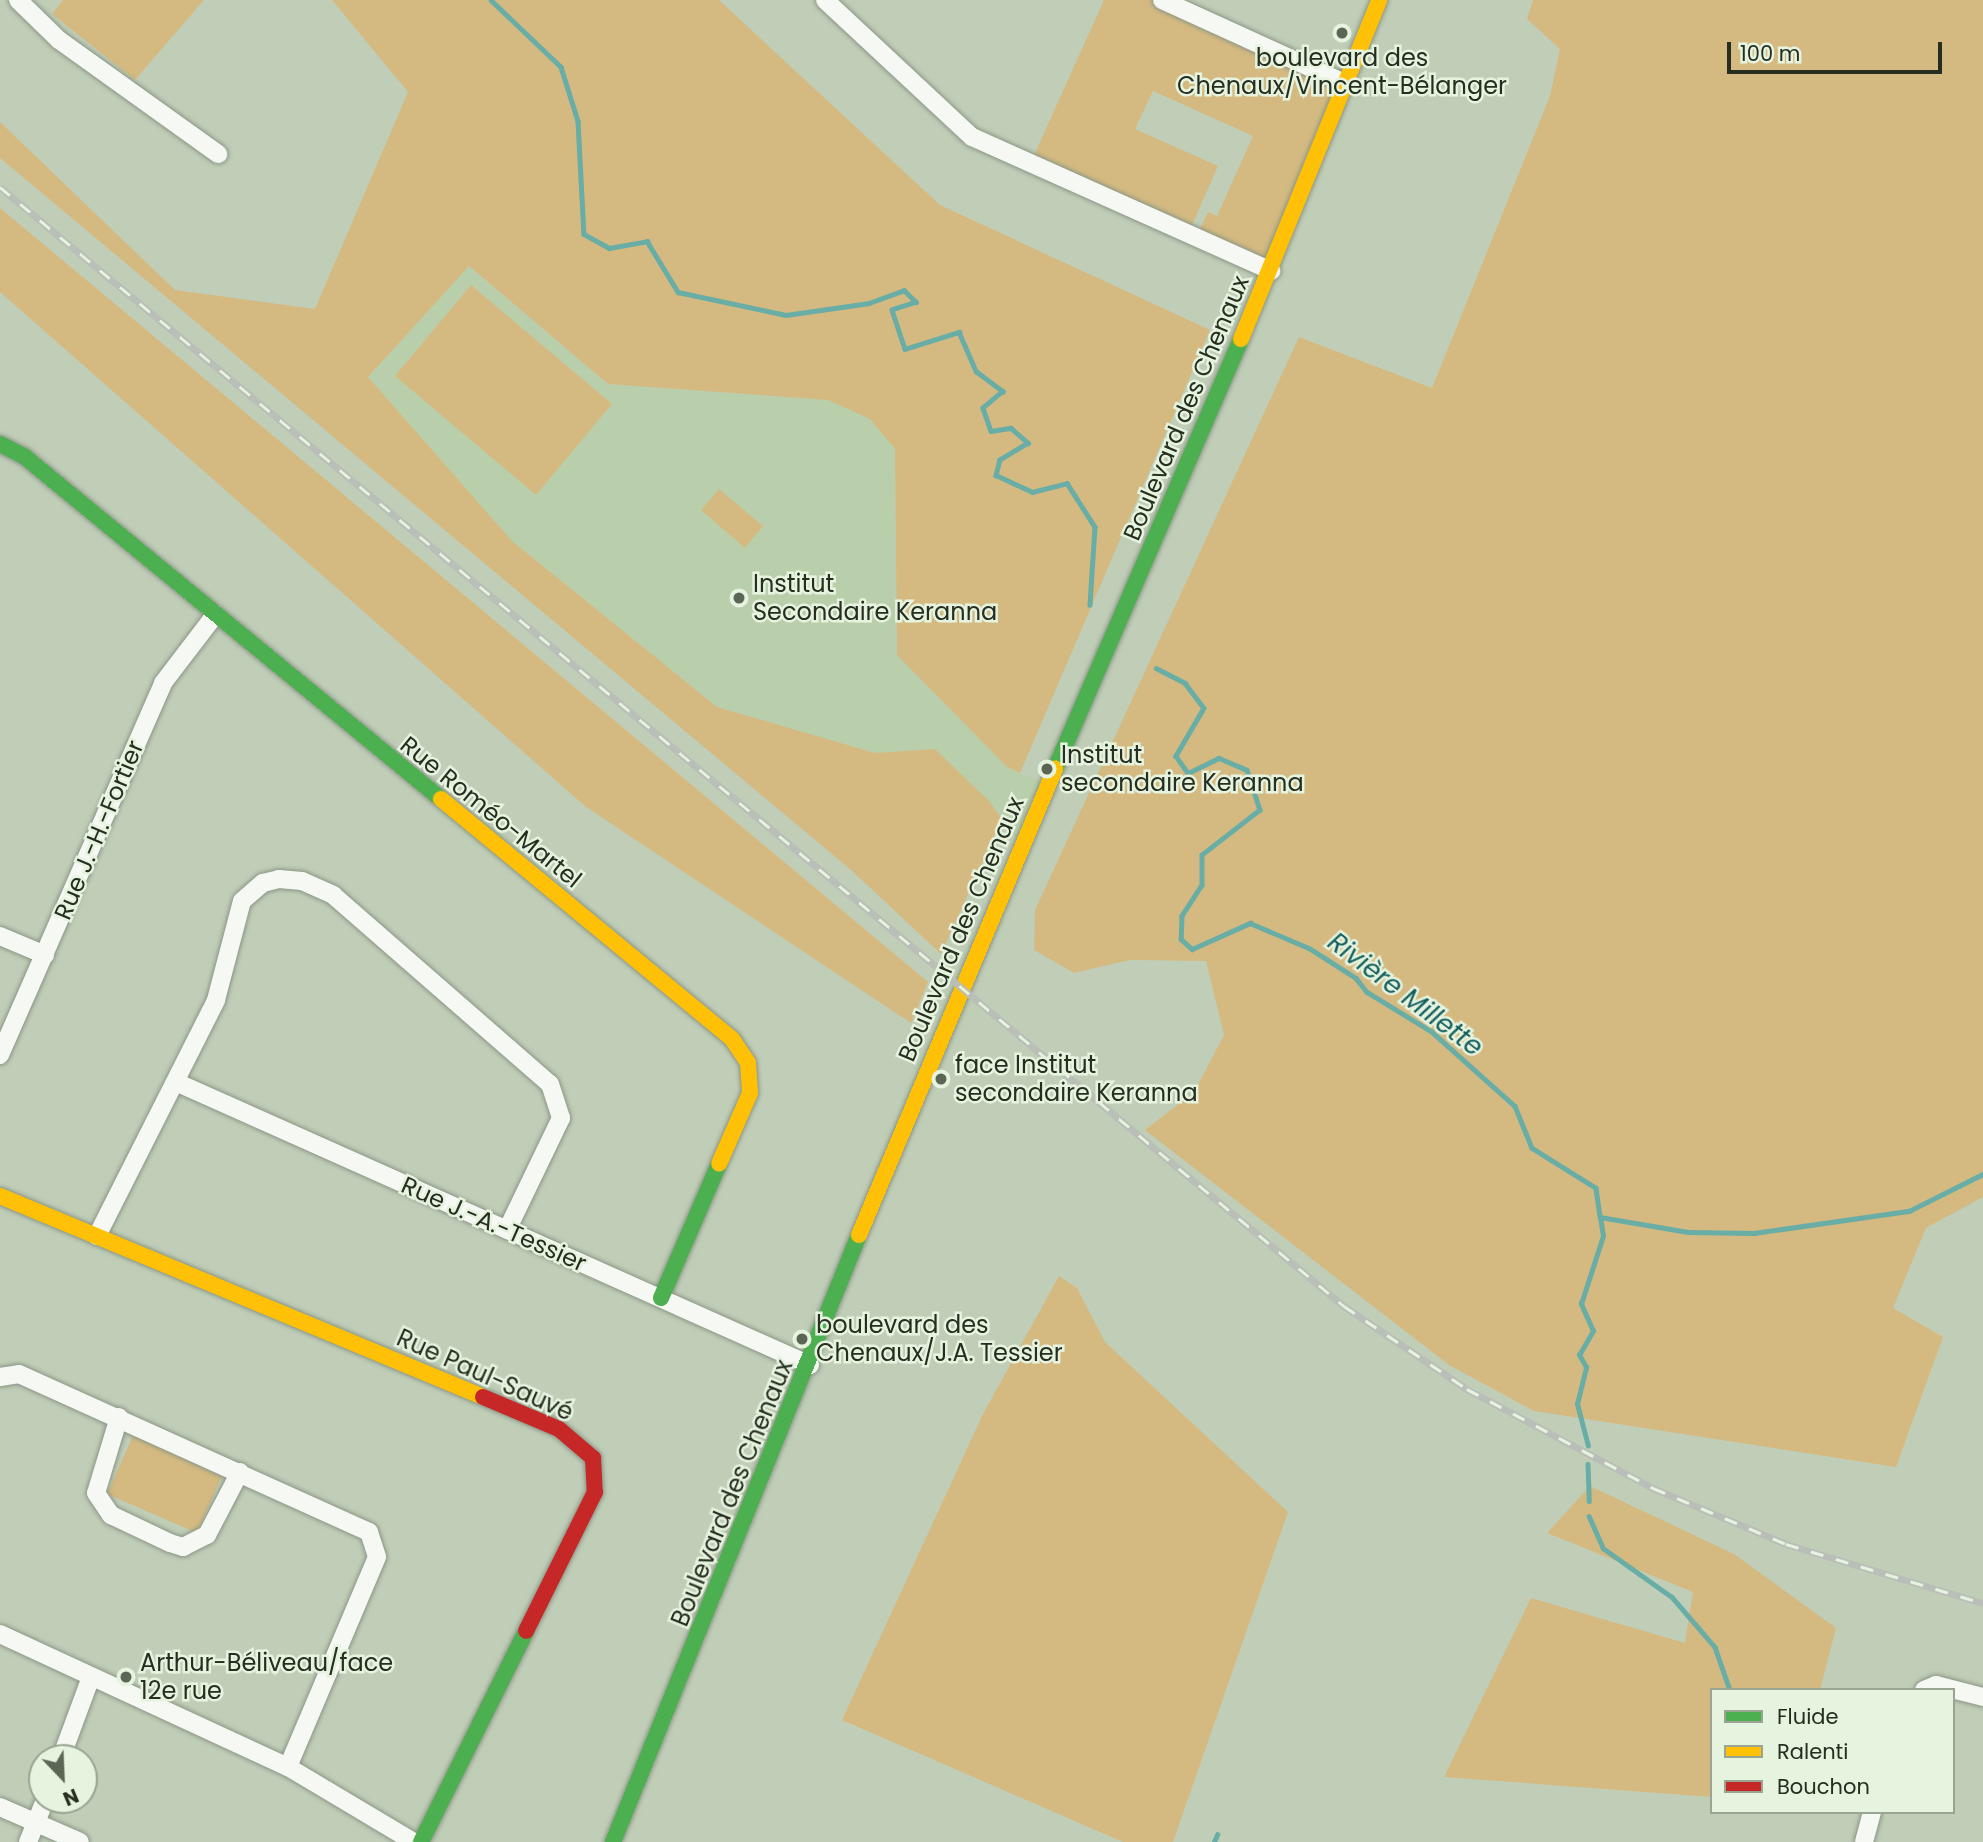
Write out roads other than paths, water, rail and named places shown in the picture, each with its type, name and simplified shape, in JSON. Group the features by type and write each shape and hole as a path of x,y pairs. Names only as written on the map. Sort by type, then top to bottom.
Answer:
{"street":[{"path":"18,0 59,40 218,154"},
{"path":"825,0 972,137 1271,271"},
{"path":"1162,0 1346,84"},
{"name":"Boulevard des Chenaux","path":"613,1842 810,1365 934,1048 1271,271 1380,0"},
{"name":"Rue Roméo-Martel","path":"0,444 25,457 741,1051 750,1093 660,1298"},
{"name":"Rue J.-H.-Fortier","path":"0,1055 163,683 215,615"},
{"path":"97,1236 178,1083 216,1000 242,901 263,883 302,881 333,895 556,1094 557,1130 507,1230"},
{"path":"0,936 46,955"},
{"name":"Rue J.-A.-Tessier","path":"178,1083 810,1365"},
{"name":"Rue Paul-Sauvé","path":"0,1196 559,1429 593,1458 594,1492 421,1842"},
{"path":"0,1377 19,1374 369,1532 377,1557 288,1767"},
{"path":"119,1417 96,1493 111,1515 170,1543 183,1547 207,1535 240,1472"},
{"path":"0,1634 288,1767 414,1842"},
{"path":"66,1744 91,1677"},
{"path":"1929,1688 1936,1685 1949,1688"},
{"path":"1955,1689 1983,1696"},
{"path":"0,1807 80,1842"},
{"path":"28,1842 40,1814"},
{"path":"1864,1842 1871,1814"}],"waterway":[{"name":"Rivière Millette","path":"491,0 561,67 578,121 584,234 609,248 647,241 678,292 786,315 869,303 904,290 916,302 892,310 905,349 959,332 976,371 1003,391 983,408 991,431 1011,428 1028,443 1000,460 996,475 1032,492 1067,483 1095,527 1090,605"},
{"name":"Rivière Millette","path":"1156,668 1185,683 1204,708 1176,756 1188,773 1219,758 1247,770 1260,810 1202,855 1202,885 1182,916 1181,939 1192,949 1250,923 1309,948 1356,978 1367,992 1431,1031 1515,1106 1532,1148 1596,1188 1600,1217 1688,1232 1754,1233 1909,1211 1983,1174"},
{"path":"1588,1446 1577,1404 1586,1367 1579,1355 1593,1331 1581,1304 1603,1236 1600,1217"},
{"path":"1588,1464 1589,1501"},
{"path":"1589,1516 1603,1548 1672,1597 1715,1647 1729,1688"},
{"path":"1214,1842 1217,1835"}],"railway":[{"path":"0,187 1344,1306 1467,1389 1653,1488 1786,1544 1983,1603"}],"place":[{"name":"boulevard des Chenaux/Vincent-Bélanger","path":"1342,33"},
{"name":"Institut Secondaire Keranna","path":"739,598"},
{"name":"Institut secondaire Keranna","path":"1047,769"},
{"name":"face Institut secondaire Keranna","path":"941,1079"},
{"name":"boulevard des Chenaux/J.A. Tessier","path":"802,1339"},
{"name":"Arthur-Béliveau/face 12e rue","path":"126,1677"}]}
